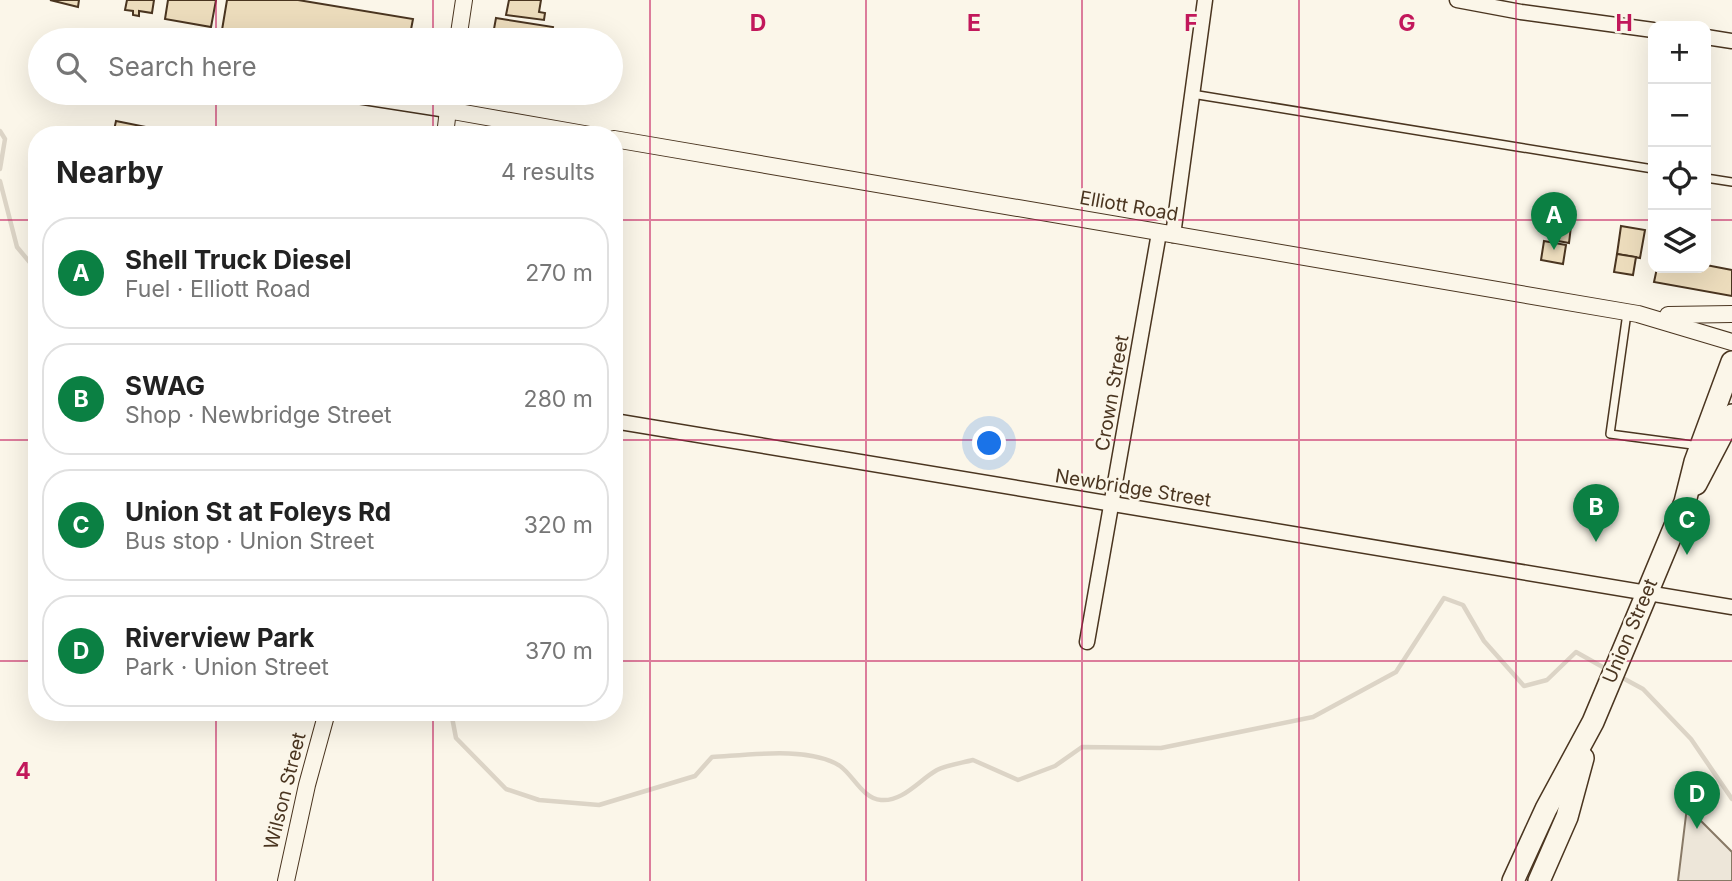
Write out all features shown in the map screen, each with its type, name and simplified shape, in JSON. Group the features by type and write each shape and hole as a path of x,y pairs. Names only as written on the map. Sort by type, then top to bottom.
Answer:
{"main road":[{"name":"Union Street","path":"1513,881 1546,809 1592,722 1635,622 1685,502 1700,447 1732,362"},
{"name":"Union Street","path":"1685,502 1709,464 1732,415"},
{"name":"Union Street","path":"1539,881 1567,817 1592,722"}],"street":[{"path":"460,28 464,0"},
{"name":"Crown Street","path":"1087,642 1192,94 1205,0"},
{"path":"1457,0 1521,12 1648,29"},
{"path":"1711,38 1732,41"},
{"path":"415,105 539,126"},
{"path":"446,126 448,105"},
{"name":"Elliott Road","path":"623,141 1633,313 1732,342"},
{"name":"Elliott Road","path":"1633,313 1732,314"},
{"name":"Newbridge Street","path":"623,422 1732,607"},
{"name":"Wilson Street","path":"286,881 325,721"}],"lane":[{"path":"1192,94 1648,168"},
{"path":"1711,179 1732,182"},
{"path":"1633,313 1610,434 1700,447"}],"shaded area":[{"path":"1687,807 1732,852 1732,881 1678,881"}],"building":[{"path":"50,0 79,0 78,7"},
{"path":"127,0 154,0 152,13 139,11 139,16 133,15 133,11 125,10"},
{"path":"168,0 216,0 211,27 165,19"},
{"path":"227,0 298,0 413,19 411,28 222,28"},
{"path":"509,0 541,0 539,12 545,13 544,20 506,15"},
{"path":"496,18 553,27 553,28 494,28"},
{"path":"116,121 141,126 115,126"},
{"path":"1561,224 1571,226 1569,243 1558,241"},
{"path":"1621,226 1645,230 1640,258 1617,254"},
{"path":"1544,241 1566,245 1563,264 1541,260"},
{"path":"1617,254 1636,257 1633,275 1614,272"},
{"path":"1711,266 1732,270 1732,296 1654,282 1656,273 1711,273"}],"waterway":[{"path":"0,131 5,139 0,169"},
{"path":"0,181 17,247 28,260"},
{"path":"453,721 456,738 506,789 539,800 599,805 695,776 712,757 778,753 827,760 845,770 869,796 889,800 904,794 941,768 973,760 1018,780 1055,766 1082,747 1161,748 1313,717 1396,672 1444,598 1463,605 1484,641 1524,686 1547,680 1576,652 1608,670"},
{"path":"1619,676 1643,689 1691,739 1732,799"}],"place":[{"name":"Shell Truck Diesel","path":"1554,250"},
{"name":"SWAG","path":"1596,542"},
{"name":"Union St at Foleys Rd","path":"1687,555"},
{"name":"Riverview Park","path":"1697,829"}]}
